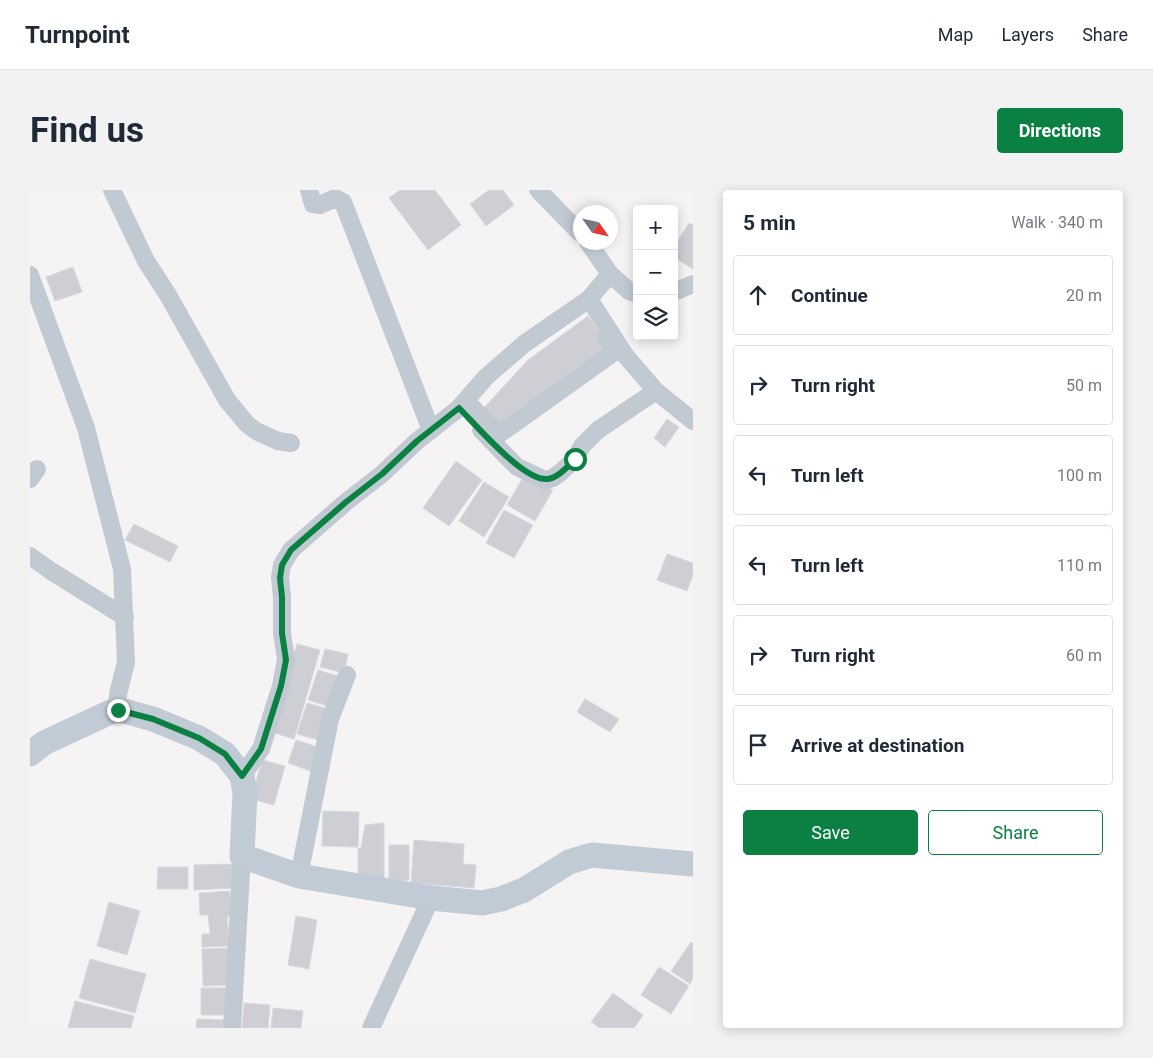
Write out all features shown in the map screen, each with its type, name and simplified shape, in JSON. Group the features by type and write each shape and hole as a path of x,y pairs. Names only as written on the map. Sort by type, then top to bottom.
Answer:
{"street":[{"path":"112,190 146,260 227,400 247,424 256,431 278,441 291,443"},
{"path":"309,190 313,204 320,205 336,198 343,202 430,430"},
{"path":"538,190 573,226"},
{"path":"594,250 610,274 633,292"},
{"path":"242,776 261,749 281,686 286,660 282,633 280,578 282,565 291,550 346,502 382,474 430,430 466,408 503,377 589,299 610,274"},
{"path":"30,275 86,428 122,569 126,662 118,694 118,710"},
{"path":"678,290 693,284"},
{"path":"589,299 625,356 656,391 693,421"},
{"path":"586,312 590,313 614,350 613,353 498,435 466,408 486,377 524,344 547,336 586,312"},
{"path":"466,408 517,467 545,480 553,478 575,459 582,446 598,430 656,391"},
{"path":"30,556 125,617"},
{"path":"299,876 330,719 347,675"},
{"path":"30,754 44,742 118,710 153,719 199,738 225,754 242,776 245,792 232,1028"},
{"path":"242,856 299,876 431,898 482,904 524,890 569,862 592,855 693,864"},
{"path":"371,1028 431,898"}],"building":[{"path":"400,190 435,190 461,225 428,250 389,198"},
{"path":"489,190 503,190 514,205 486,226 470,204"},
{"path":"689,223 693,225 693,269 678,260 678,241"},
{"path":"73,267 82,292 55,301 46,277"},
{"path":"588,316 613,351 497,433 481,411 528,360"},
{"path":"667,419 679,427 665,447 654,438"},
{"path":"456,461 482,480 449,526 423,508"},
{"path":"525,474 553,490 535,521 507,505"},
{"path":"484,482 509,497 484,537 459,521"},
{"path":"504,510 533,525 514,558 486,543"},
{"path":"134,524 178,546 170,562 125,540"},
{"path":"667,554 693,563 693,575 687,591 657,580"},
{"path":"297,644 320,650 294,739 271,732"},
{"path":"325,649 348,654 344,673 320,667"},
{"path":"318,670 341,677 331,707 308,700"},
{"path":"585,699 619,719 610,732 577,712"},
{"path":"307,703 331,710 322,741 297,734"},
{"path":"296,740 321,748 313,772 288,763"},
{"path":"262,760 285,766 274,805 251,799"},
{"path":"323,811 359,812 358,847 322,846"},
{"path":"384,823 384,878 358,879 358,848 361,848 365,825"},
{"path":"414,840 464,844 463,864 476,865 474,888 411,883"},
{"path":"389,845 409,845 409,880 389,881"},
{"path":"233,864 234,888 194,890 194,865"},
{"path":"158,867 188,867 188,889 157,889"},
{"path":"230,891 231,916 227,917 230,946 202,947 202,934 210,934 208,915 200,915 199,893"},
{"path":"109,902 140,911 127,955 97,946"},
{"path":"296,916 317,920 309,969 288,965"},
{"path":"691,942 693,944 693,979 690,984 671,971"},
{"path":"230,948 232,985 203,986 202,949"},
{"path":"90,959 146,974 135,1013 79,998"},
{"path":"659,967 689,986 671,1014 641,995"},
{"path":"201,988 231,988 230,1015 201,1015"},
{"path":"613,993 643,1015 634,1028 600,1028 591,1022"},
{"path":"75,1001 134,1016 131,1028 68,1028"},
{"path":"244,1003 270,1005 268,1028 242,1028"},
{"path":"273,1008 303,1011 301,1028 271,1028"},
{"path":"197,1019 229,1020 229,1028 196,1028"}],"route":[{"path":"118,710 153,719 199,738 225,754 242,776 261,749 281,686 286,660 282,633 280,578 282,565 291,550 346,502 382,474 417,441 459,408 517,467 545,480 553,478 575,459"}]}
